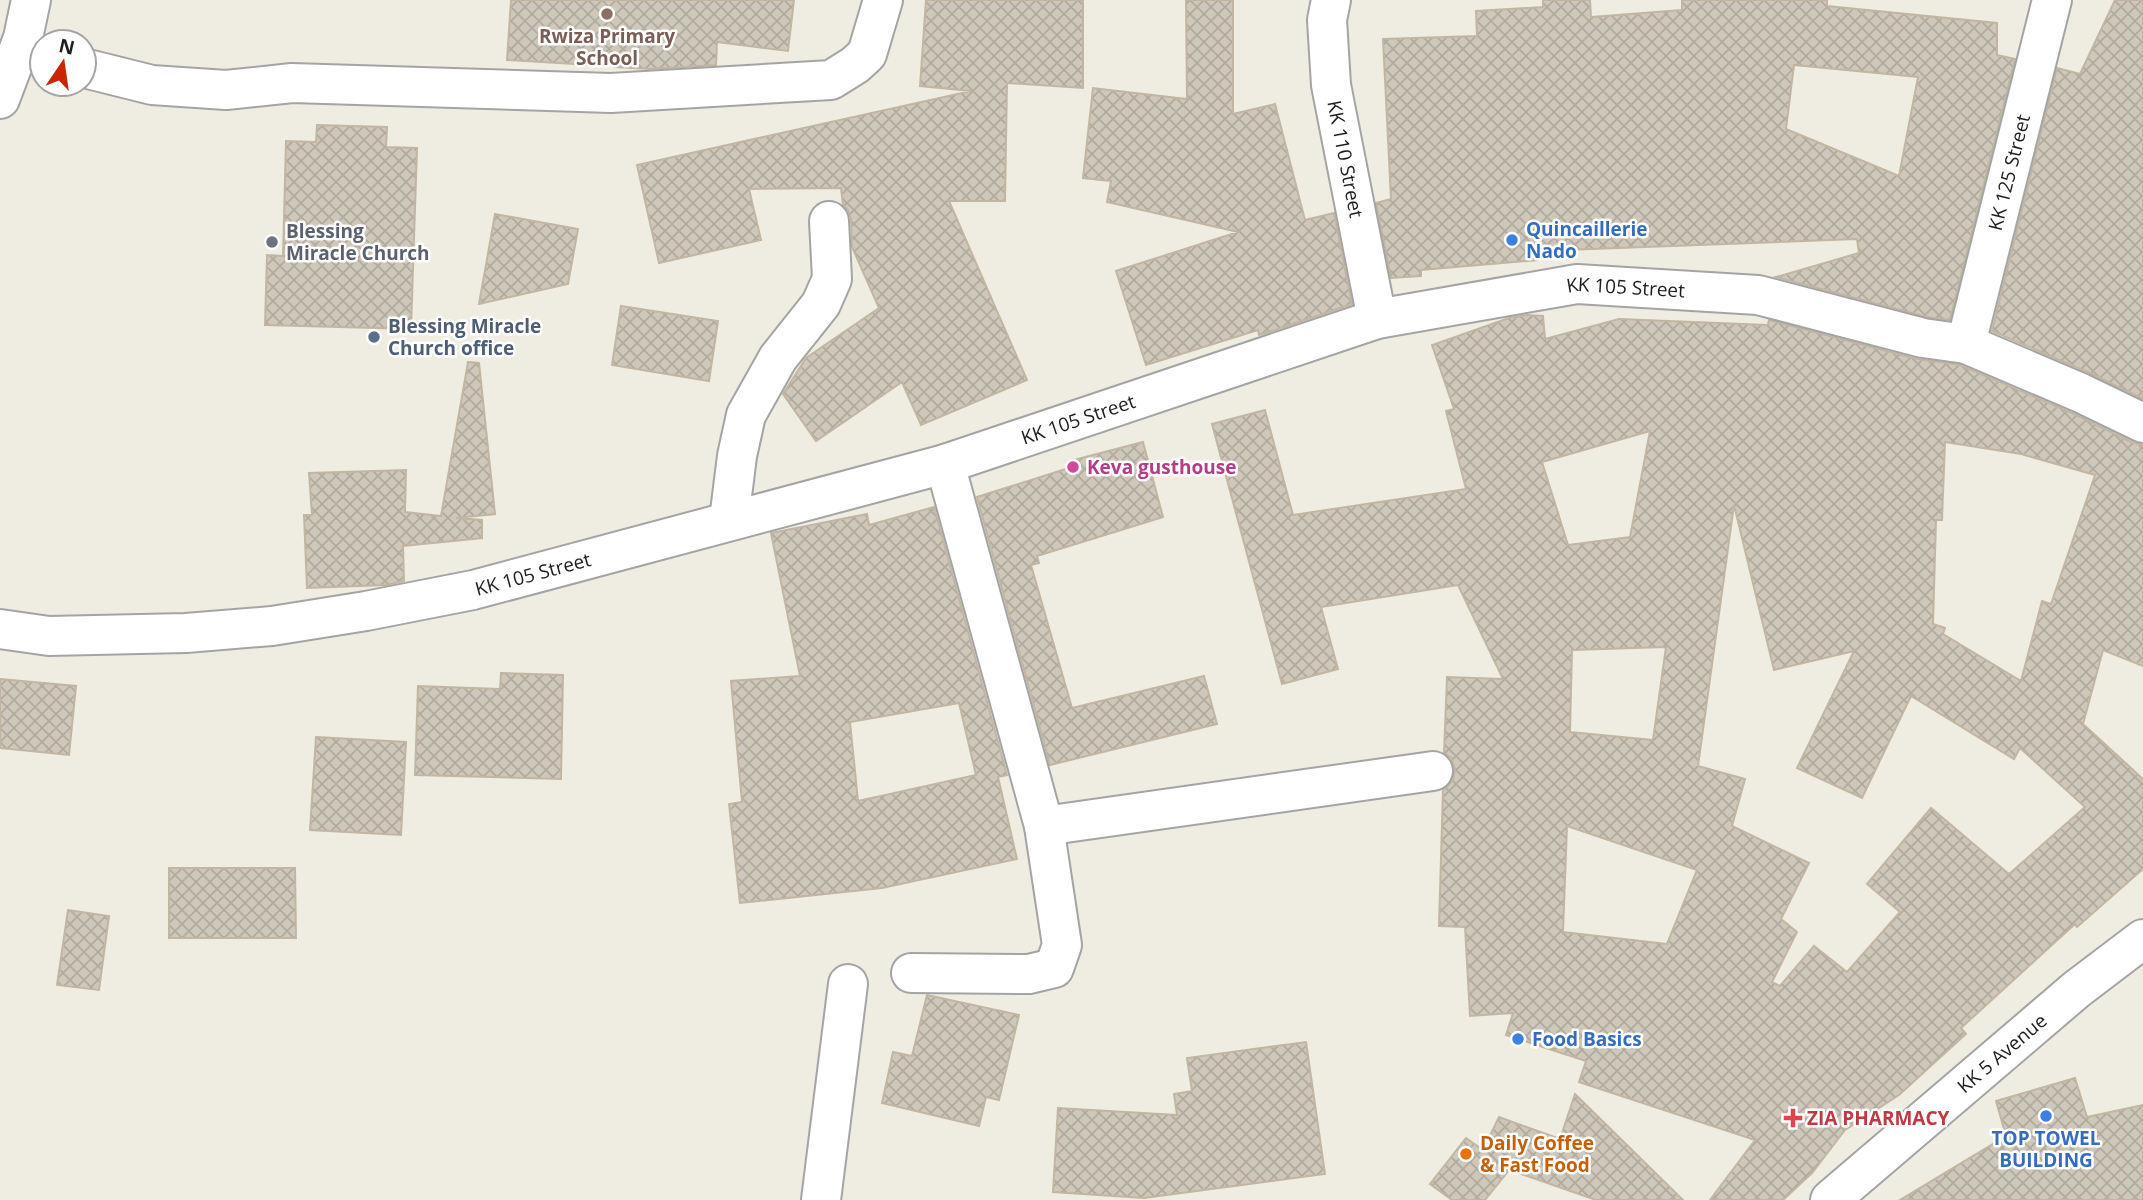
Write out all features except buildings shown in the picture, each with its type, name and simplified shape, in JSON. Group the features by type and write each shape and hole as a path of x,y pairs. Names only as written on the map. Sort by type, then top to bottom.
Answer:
{"street":[{"path":"31,0 32,28"},
{"path":"98,72 152,85 226,90 292,83 611,93 831,80 867,54 883,0"},
{"name":"KK 110 Street","path":"1331,0 1327,20 1331,85 1377,319"},
{"name":"KK 125 Street","path":"1966,344 2052,0"},
{"path":"0,99 28,51"},
{"path":"729,520 737,456 746,415 778,358 821,304 832,279 829,221"},
{"name":"KK 105 Street","path":"0,629 49,636 186,634 272,626 473,590 945,464 1377,319 1577,284 1758,295 1923,338 1966,344 2081,393 2143,424"},
{"path":"911,973 1029,974 1054,968 1062,946 1044,826 945,464"},
{"path":"1044,826 1433,771"},
{"name":"KK 5 Avenue","path":"1830,1200 2077,989 2143,939"},
{"path":"821,1200 848,984"}],"place":[{"name":"Rwiza Primary School","path":"607,14"},
{"name":"Quincaillerie Nado","path":"1512,240"},
{"name":"Blessing Miracle Church","path":"272,242"},
{"name":"Blessing Miracle Church office","path":"374,337"},
{"name":"Keva gusthouse","path":"1073,467"},
{"name":"Food Basics","path":"1518,1039"},
{"name":"TOP TOWEL BUILDING","path":"2046,1116"},
{"name":"ZIA PHARMACY","path":"1793,1118"},
{"name":"Daily Coffee & Fast Food","path":"1466,1154"}]}
